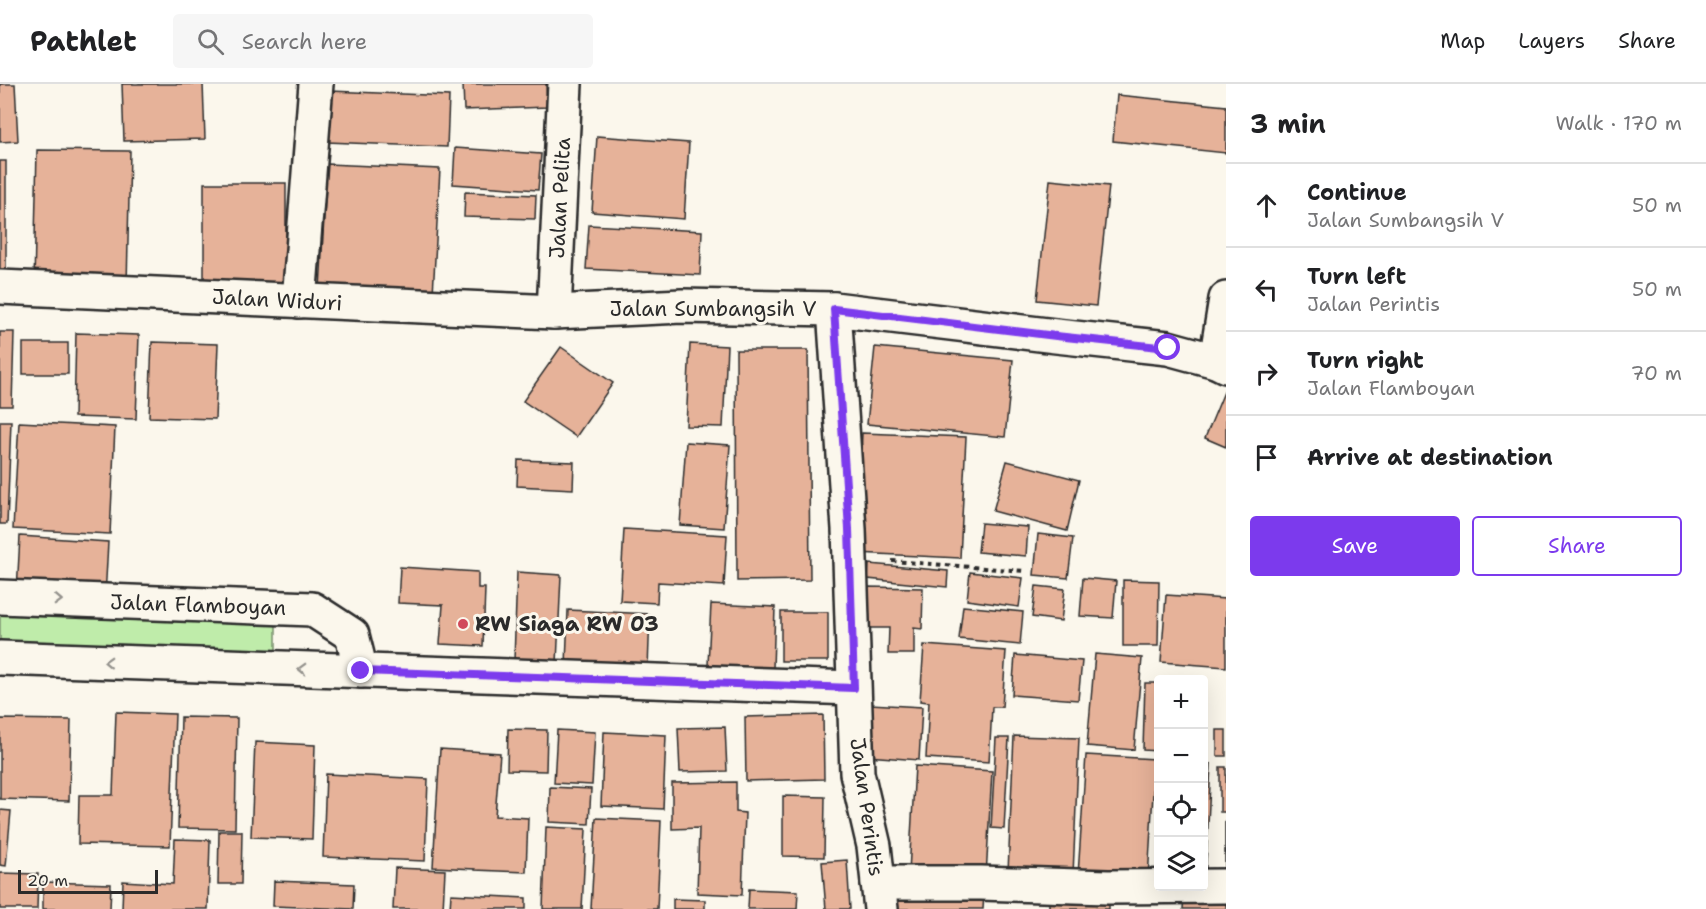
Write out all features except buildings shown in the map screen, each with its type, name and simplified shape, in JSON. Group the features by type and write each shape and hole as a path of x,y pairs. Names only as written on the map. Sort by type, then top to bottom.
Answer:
{"street":[{"path":"299,301 316,84"},
{"name":"Jalan Pelita","path":"554,312 566,84"},
{"name":"Jalan Widuri","path":"0,287 554,312"},
{"path":"1221,363 1226,299"},
{"name":"Jalan Sumbangsih V","path":"554,312 682,306 834,309 1168,348 1221,363"},
{"name":"Jalan Perintis","path":"834,309 849,529 857,773 874,846 880,896"},
{"name":"Jalan Flamboyan","path":"0,597 312,609 352,635 361,671"},
{"path":"0,658 854,688"},
{"path":"880,896 1005,896 1108,887 1226,886"}],"path":[{"path":"849,558 1024,571"}],"green space":[{"path":"0,597 276,622 276,654 0,658"}],"place":[{"name":"RW Siaga RW 03","path":"463,624"}],"route":[{"path":"361,671 854,688 849,529 834,309 1168,348"}]}
